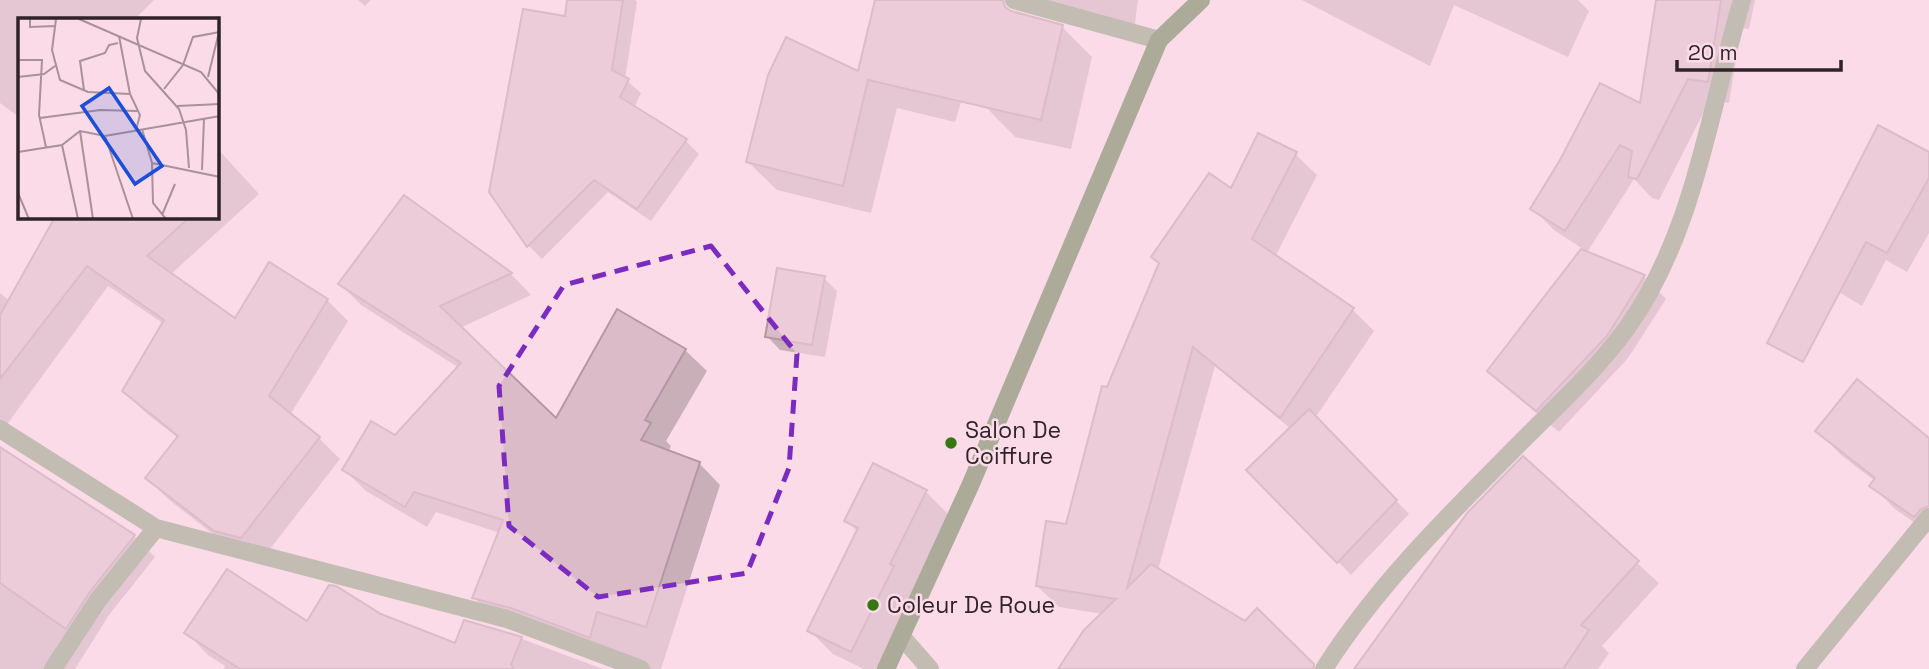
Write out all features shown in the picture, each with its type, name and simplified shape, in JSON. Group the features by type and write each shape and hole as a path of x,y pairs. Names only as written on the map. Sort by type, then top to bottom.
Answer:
{"main road":[{"path":"886,669 970,486 1159,40 1200,0"}],"street":[{"path":"1014,0 1159,40"},
{"path":"1324,669 1346,635 1419,546 1576,387 1626,329 1664,264 1689,200 1742,0"},
{"path":"0,429 156,528 507,618 641,669"},
{"path":"1805,669 1929,517"},
{"path":"53,669 98,600 156,528"},
{"path":"902,637 930,669"}],"highlighted area":[{"path":"711,246 797,354 789,468 747,573 598,597 509,526 499,386 564,285"}],"building":[{"path":"567,0 623,0 612,70 629,79 620,97 687,139 637,209 594,180 527,247 489,192 523,9 565,16"},
{"path":"875,0 1003,0 1005,7 1011,11 1063,25 1041,120 868,80 843,186 746,162 768,75 786,37 858,71"},
{"path":"1656,0 1721,0 1708,82 1688,79 1637,179 1628,177 1632,151 1620,145 1565,231 1530,209 1560,160 1600,83 1640,103"},
{"path":"1878,125 1929,152 1929,178 1887,253 1866,242 1803,362 1767,343"},
{"path":"1258,133 1297,152 1252,239 1354,308 1280,418 1193,347 1127,588 1151,564 1245,621 1257,608 1314,664 1313,669 1058,669 1084,630 1116,599 1036,586 1046,521 1066,524 1102,386 1107,387 1159,263 1151,257 1209,173 1231,188"},
{"path":"404,195 512,273 440,306 556,418 617,309 686,349 645,420 651,423 641,440 700,462 646,627 597,612 590,638 511,608 472,598 503,520 414,492 405,507 342,470 371,421 395,435 461,363 338,284"},
{"path":"54,219 188,219 147,256 235,318 269,262 328,299 269,396 320,437 241,538 214,531 145,478 178,436 122,391 164,320 87,266 0,379 0,315"},
{"path":"1581,249 1645,275 1607,336 1536,411 1487,371"},
{"path":"777,268 825,276 812,345 765,337"},
{"path":"1857,379 1929,438 1929,506 1921,509 1914,517 1869,486 1875,478 1815,431"},
{"path":"1309,409 1397,500 1337,563 1246,470"},
{"path":"0,447 135,535 89,593 66,629 0,583"},
{"path":"1523,456 1639,561 1581,625 1589,630 1563,669 1354,669 1468,512"},
{"path":"873,463 927,490 890,564 894,566 851,652 807,631 858,528 844,521"},
{"path":"227,569 307,621 329,585 336,586 381,614 455,643 464,620 522,637 511,665 513,669 240,669 184,633"}],"place":[{"name":"Salon De Coiffure","path":"951,443"},
{"name":"Coleur De Roue","path":"873,605"}]}
